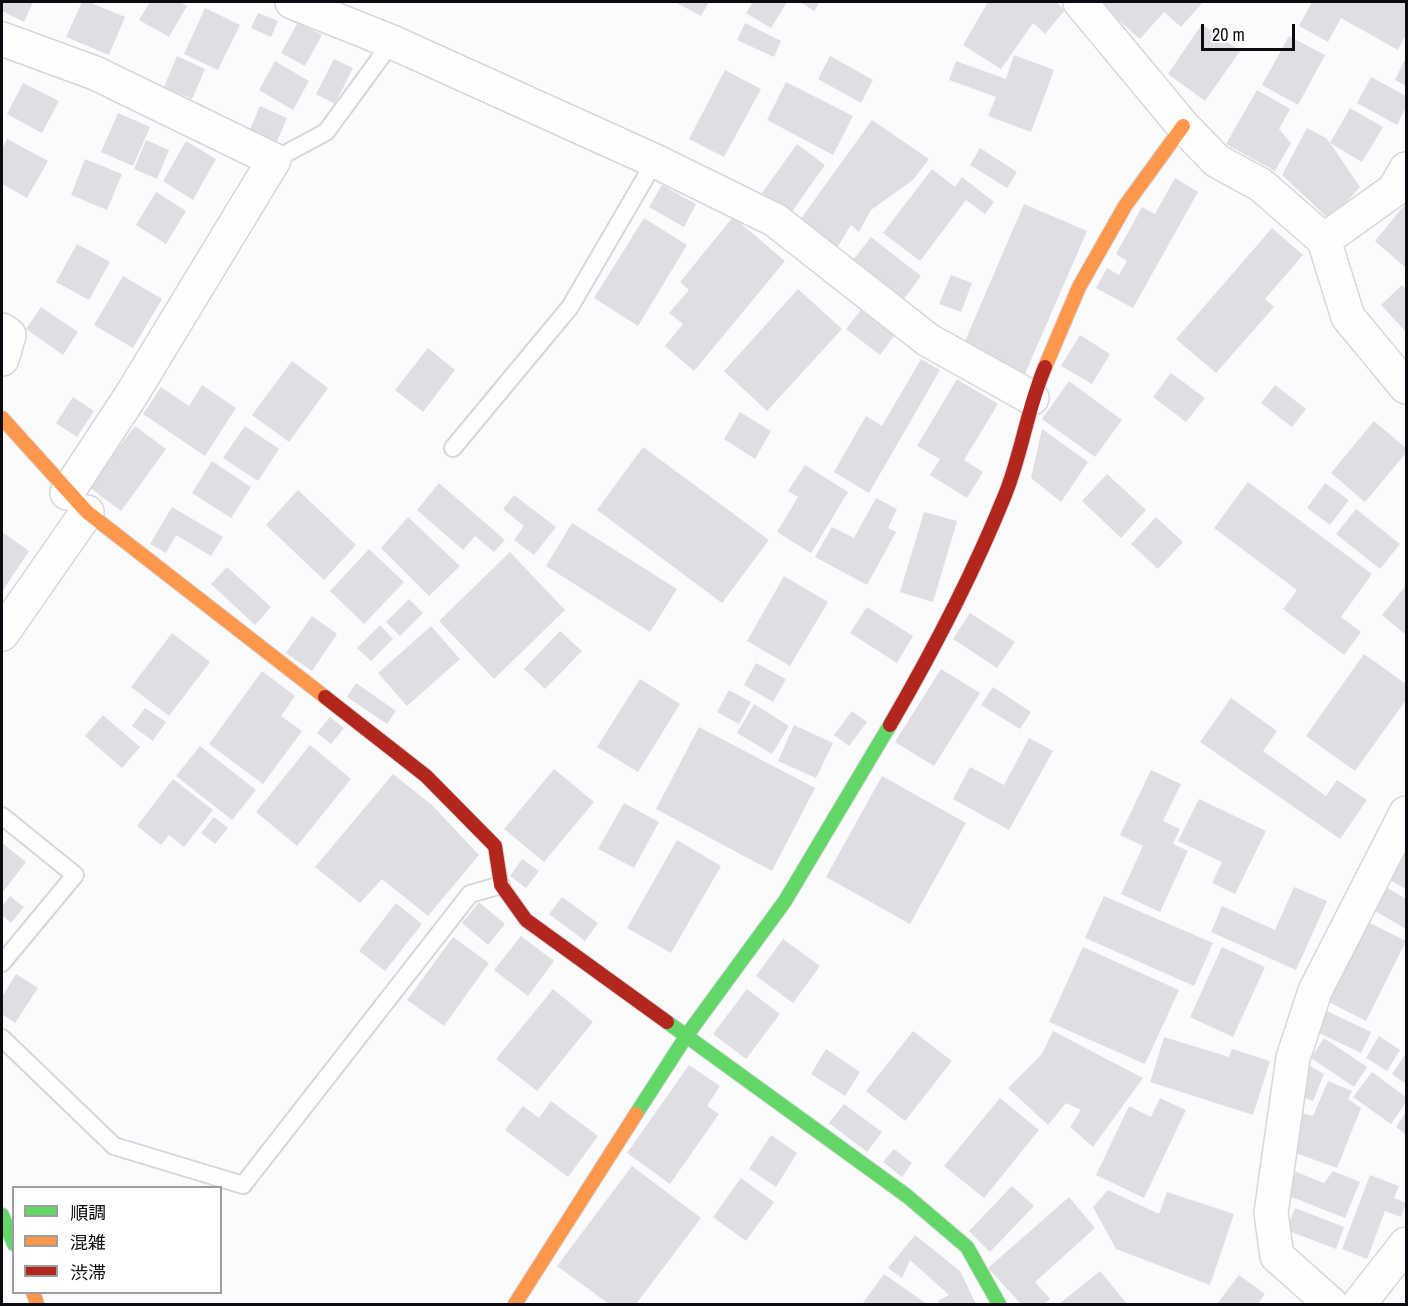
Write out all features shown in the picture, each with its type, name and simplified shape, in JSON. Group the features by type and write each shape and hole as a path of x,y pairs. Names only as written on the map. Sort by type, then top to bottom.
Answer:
{"street":[{"path":"292,2 392,42 655,161 775,220 928,340 1032,398"},
{"path":"1080,2 1183,126 1217,161 1262,185 1324,240 1348,318 1407,387"},
{"path":"2,39 95,73 274,160 132,394 77,502 2,634"},
{"path":"515,1305 687,1035 785,901 932,653 1006,492 1032,398 1079,287 1125,206 1183,126"},
{"path":"1324,240 1394,190 1407,170"},
{"path":"2,330 9,335 2,359"},
{"path":"2,418 77,502 426,776 495,846 501,885 526,920 907,1196 968,1247 999,1305"},
{"path":"1331,1305 1277,1256 1271,1213 1293,1058 1315,991 1407,813"},
{"path":"2,1215 12,1239"},
{"path":"1359,1305 1407,1244"}],"lane":[{"path":"274,160 326,132 392,42"},
{"path":"453,448 570,308 655,161"},
{"path":"2,816 75,875 2,963"},
{"path":"2,1038 114,1146 243,1185 470,894 501,885"}],"building":[{"path":"2,2 33,2 24,22 2,11"},
{"path":"82,2 89,2 125,17 109,55 66,37"},
{"path":"150,2 180,2 187,6 169,37 139,20"},
{"path":"675,2 709,2 701,16"},
{"path":"753,2 787,2 771,28 746,13"},
{"path":"800,2 820,2 814,11"},
{"path":"988,2 1056,2 1065,10 1045,34 1033,23 1001,69 963,45"},
{"path":"1203,2 1181,27 1164,12 1140,39 1099,3"},
{"path":"1312,2 1406,2 1406,34 1398,50 1341,18 1328,42 1299,26"},
{"path":"205,8 240,25 218,70 184,54"},
{"path":"258,13 278,21 271,37 251,28"},
{"path":"298,22 322,35 305,66 281,53"},
{"path":"745,23 781,41 774,57 737,40"},
{"path":"1202,24 1240,51 1205,101 1168,74"},
{"path":"1289,36 1325,55 1298,105 1262,85"},
{"path":"1014,55 1054,70 1031,132 988,116 996,97 949,80 956,61 1006,79"},
{"path":"177,56 205,69 192,99 164,87"},
{"path":"830,56 873,80 861,103 818,79"},
{"path":"1406,57 1406,86 1395,80"},
{"path":"334,59 353,68 335,104 316,94"},
{"path":"275,61 309,81 293,110 259,90"},
{"path":"725,70 761,89 724,157 689,139"},
{"path":"1371,77 1406,96 1406,107 1397,125 1357,103"},
{"path":"786,82 853,116 833,155 767,120"},
{"path":"23,83 59,101 42,133 7,114"},
{"path":"1257,90 1290,109 1279,129 1291,143 1275,171 1226,144"},
{"path":"260,106 287,118 276,144 249,132"},
{"path":"1350,108 1383,127 1362,162 1330,143"},
{"path":"118,113 150,127 133,166 101,152"},
{"path":"872,120 929,159 913,180 871,210 859,232 851,225 837,248 800,220"},
{"path":"1307,128 1326,138 1360,187 1330,220 1282,175"},
{"path":"7,139 48,161 27,198 2,184 2,149"},
{"path":"146,140 169,150 157,179 134,169"},
{"path":"186,141 216,159 193,200 163,181"},
{"path":"797,144 825,165 791,213 762,193"},
{"path":"980,148 1017,172 1007,188 970,165"},
{"path":"85,159 122,174 107,210 71,195"},
{"path":"932,169 955,187 962,177 994,202 985,214 966,200 920,261 883,233"},
{"path":"1175,178 1198,192 1133,308 1096,288 1107,268 1119,275 1127,261 1116,254 1142,207 1155,214"},
{"path":"662,185 696,204 684,227 649,207"},
{"path":"156,192 186,211 166,244 136,225"},
{"path":"1406,203 1406,268 1375,241"},
{"path":"1024,204 1087,231 1024,376 962,348"},
{"path":"733,217 785,261 694,371 665,346 683,324 669,313 689,290 680,282"},
{"path":"644,218 687,245 638,326 594,298"},
{"path":"1272,228 1303,255 1265,299 1274,307 1216,373 1176,339"},
{"path":"871,237 921,276 904,299 853,260"},
{"path":"77,244 110,262 89,300 56,282"},
{"path":"951,275 972,283 961,312 939,304"},
{"path":"123,276 162,299 133,348 94,325"},
{"path":"1402,285 1406,289 1406,332 1381,305"},
{"path":"798,289 842,329 767,411 724,371"},
{"path":"41,307 78,332 63,355 26,329"},
{"path":"861,310 894,336 880,355 846,329"},
{"path":"1080,335 1110,354 1092,384 1061,366"},
{"path":"428,348 455,370 423,412 395,390"},
{"path":"921,359 940,370 869,493 834,472 866,416 882,426"},
{"path":"292,361 328,388 289,442 252,415"},
{"path":"1171,373 1205,398 1186,422 1153,397"},
{"path":"957,379 998,404 964,460 983,472 967,498 930,475 940,459 917,446"},
{"path":"1069,381 1122,420 1095,457 1042,419"},
{"path":"202,385 236,408 205,456 143,414 161,387 189,406"},
{"path":"1275,385 1306,409 1292,427 1261,403"},
{"path":"73,397 94,411 77,437 56,423"},
{"path":"740,412 771,431 755,459 724,439"},
{"path":"1374,421 1406,448 1406,453 1365,502 1331,473"},
{"path":"135,426 166,449 121,511 89,487"},
{"path":"245,426 279,449 258,481 223,458"},
{"path":"1042,429 1088,462 1061,502 1031,478"},
{"path":"643,447 769,540 722,603 597,510"},
{"path":"212,461 251,487 231,518 192,493"},
{"path":"805,465 848,492 811,553 777,532 798,497 788,491"},
{"path":"1107,474 1146,510 1121,538 1082,501"},
{"path":"1248,482 1372,574 1341,617 1361,632 1344,655 1283,609 1297,590 1214,528"},
{"path":"439,483 505,540 494,552 475,536 463,550 417,510"},
{"path":"1325,483 1349,500 1330,525 1307,508"},
{"path":"298,490 356,545 324,580 266,525"},
{"path":"514,495 556,527 534,555 514,540 524,526 503,509"},
{"path":"876,498 897,509 888,528 896,532 867,585 815,557 832,527 854,538"},
{"path":"172,507 223,537 211,556 176,535 166,553 150,544"},
{"path":"1356,509 1400,544 1380,569 1336,534"},
{"path":"924,512 957,521 933,602 900,592"},
{"path":"408,517 460,566 429,596 381,548"},
{"path":"1156,517 1183,542 1158,569 1131,544"},
{"path":"572,523 677,589 650,632 546,566"},
{"path":"2,532 29,551 2,592"},
{"path":"369,549 404,582 364,624 330,591"},
{"path":"510,552 565,610 494,679 439,621"},
{"path":"227,567 271,607 255,625 211,584"},
{"path":"784,576 828,602 790,666 747,641"},
{"path":"1406,585 1406,635 1382,615"},
{"path":"409,599 423,613 400,636 386,622"},
{"path":"867,607 913,636 897,663 850,633"},
{"path":"970,613 1015,642 997,668 953,639"},
{"path":"312,616 337,634 312,671 286,653"},
{"path":"380,625 393,639 371,661 357,648"},
{"path":"431,626 460,659 407,706 378,673"},
{"path":"560,631 582,651 545,689 524,669"},
{"path":"172,633 210,662 169,716 131,687"},
{"path":"1364,654 1406,684 1406,700 1355,771 1306,736"},
{"path":"756,663 786,679 773,702 744,685"},
{"path":"941,669 980,693 934,766 895,742"},
{"path":"262,671 295,696 281,716 302,731 263,784 209,744"},
{"path":"640,679 680,704 638,772 597,747"},
{"path":"356,683 396,711 387,724 347,697"},
{"path":"993,687 1031,712 1020,729 981,705"},
{"path":"729,690 751,702 739,724 717,712"},
{"path":"1231,698 1277,731 1263,751 1326,796 1337,780 1367,800 1340,839 1200,742"},
{"path":"754,704 789,726 772,754 737,733"},
{"path":"145,708 166,722 153,741 132,726"},
{"path":"852,711 867,722 849,746 834,735"},
{"path":"103,715 140,747 122,768 85,736"},
{"path":"330,717 344,728 331,744 317,733"},
{"path":"794,725 833,743 816,778 778,761"},
{"path":"699,727 815,788 772,871 656,809"},
{"path":"1029,738 1053,751 1009,830 953,799 970,767 1004,785"},
{"path":"310,745 351,779 297,846 256,812"},
{"path":"200,746 256,790 232,820 176,776"},
{"path":"554,769 594,802 544,862 504,829"},
{"path":"1151,770 1181,784 1163,821 1180,829 1173,844 1188,851 1160,912 1121,894 1143,846 1120,835"},
{"path":"393,774 432,805 479,855 428,916 382,879 360,903 315,867"},
{"path":"882,776 966,823 910,924 826,877"},
{"path":"173,779 213,810 184,847 169,835 161,845 137,826"},
{"path":"1199,799 1266,831 1235,894 1212,883 1222,862 1178,841"},
{"path":"624,803 659,822 634,868 598,849"},
{"path":"214,817 228,828 215,844 201,833"},
{"path":"677,840 721,866 671,953 627,928"},
{"path":"2,843 26,862 2,893"},
{"path":"1406,848 1406,889 1388,879"},
{"path":"522,859 539,871 526,888 510,876"},
{"path":"1384,886 1406,899 1406,929 1372,909"},
{"path":"1294,887 1327,901 1296,970 1211,932 1222,906 1275,930"},
{"path":"10,896 24,907 11,923 2,915 2,906"},
{"path":"1104,896 1213,943 1194,986 1085,938"},
{"path":"562,897 598,923 585,941 549,914"},
{"path":"479,902 505,924 488,945 462,923"},
{"path":"396,903 422,924 385,971 359,951"},
{"path":"1368,922 1406,941 1366,1021 1327,1001"},
{"path":"521,936 554,961 528,996 494,970"},
{"path":"453,937 489,963 444,1026 407,1000"},
{"path":"783,939 820,966 793,1003 756,976"},
{"path":"1083,947 1179,990 1145,1064 1049,1022"},
{"path":"1222,947 1265,967 1233,1037 1190,1017"},
{"path":"16,974 38,988 15,1023 2,1014 2,997"},
{"path":"553,989 593,1022 537,1091 496,1059"},
{"path":"747,989 780,1014 746,1059 713,1034"},
{"path":"1327,1011 1371,1032 1361,1053 1317,1032"},
{"path":"913,1031 952,1061 905,1121 866,1091"},
{"path":"1053,1031 1143,1078 1093,1147 1070,1127 1081,1110 1066,1103 1048,1125 1008,1088 1042,1054"},
{"path":"1379,1036 1400,1050 1387,1071 1366,1058"},
{"path":"1164,1037 1229,1057 1232,1049 1270,1061 1253,1115 1150,1082"},
{"path":"1324,1038 1367,1067 1354,1087 1311,1058"},
{"path":"826,1049 860,1072 845,1096 811,1074"},
{"path":"1406,1053 1406,1084 1392,1074"},
{"path":"1305,1063 1324,1074 1313,1101 1298,1096"},
{"path":"689,1065 720,1086 707,1106 719,1114 670,1184 627,1153"},
{"path":"1372,1072 1406,1097 1406,1102 1391,1124 1353,1097"},
{"path":"1328,1081 1352,1091 1348,1099 1361,1108 1337,1168 1290,1151 1299,1112 1313,1116"},
{"path":"1000,1098 1039,1130 984,1198 944,1166"},
{"path":"1160,1098 1186,1110 1144,1198 1096,1175 1129,1106 1151,1117"},
{"path":"551,1101 598,1136 568,1177 505,1130 523,1106 539,1118"},
{"path":"844,1104 882,1132 867,1152 829,1123"},
{"path":"1406,1112 1406,1135 1396,1127"},
{"path":"771,1135 797,1153 776,1187 749,1169"},
{"path":"894,1149 912,1163 902,1177 883,1162"},
{"path":"632,1166 701,1218 636,1304 609,1304 557,1266"},
{"path":"1294,1171 1324,1183 1333,1171 1360,1182 1345,1218 1284,1194"},
{"path":"1370,1175 1399,1186 1394,1198 1406,1203 1401,1217 1385,1211 1367,1259 1342,1249"},
{"path":"741,1178 774,1202 746,1241 713,1217"},
{"path":"1012,1186 1034,1206 990,1252 969,1231"},
{"path":"1108,1190 1159,1214 1167,1192 1234,1214 1210,1285 1116,1249 1093,1207"},
{"path":"1069,1197 1095,1228 1035,1282 1050,1299 1044,1304 1021,1304 988,1268"},
{"path":"1295,1208 1344,1227 1336,1249 1286,1230"},
{"path":"915,1235 960,1271 976,1304 940,1304 938,1301 949,1295 910,1260 902,1278 888,1268"},
{"path":"1100,1271 1127,1304 1059,1304"},
{"path":"884,1274 927,1304 862,1304"},
{"path":"1239,1275 1265,1294 1258,1304 1217,1304"}],"traffic: fast":[{"path":"636,1114 687,1035 785,901 890,725"},
{"path":"667,1022 907,1196 967,1247 999,1304"},
{"path":"2,1215 12,1239"}],"traffic: slow":[{"path":"1045,367 1079,287 1125,206 1183,126"},
{"path":"2,418 87,512 325,697"},
{"path":"515,1304 636,1114"},
{"path":"34,1294 37,1304"}],"traffic: jam":[{"path":"890,725 952,612 993,525 1011,479 1045,367"},
{"path":"325,697 426,776 495,846 501,885 526,920 667,1022"}]}
